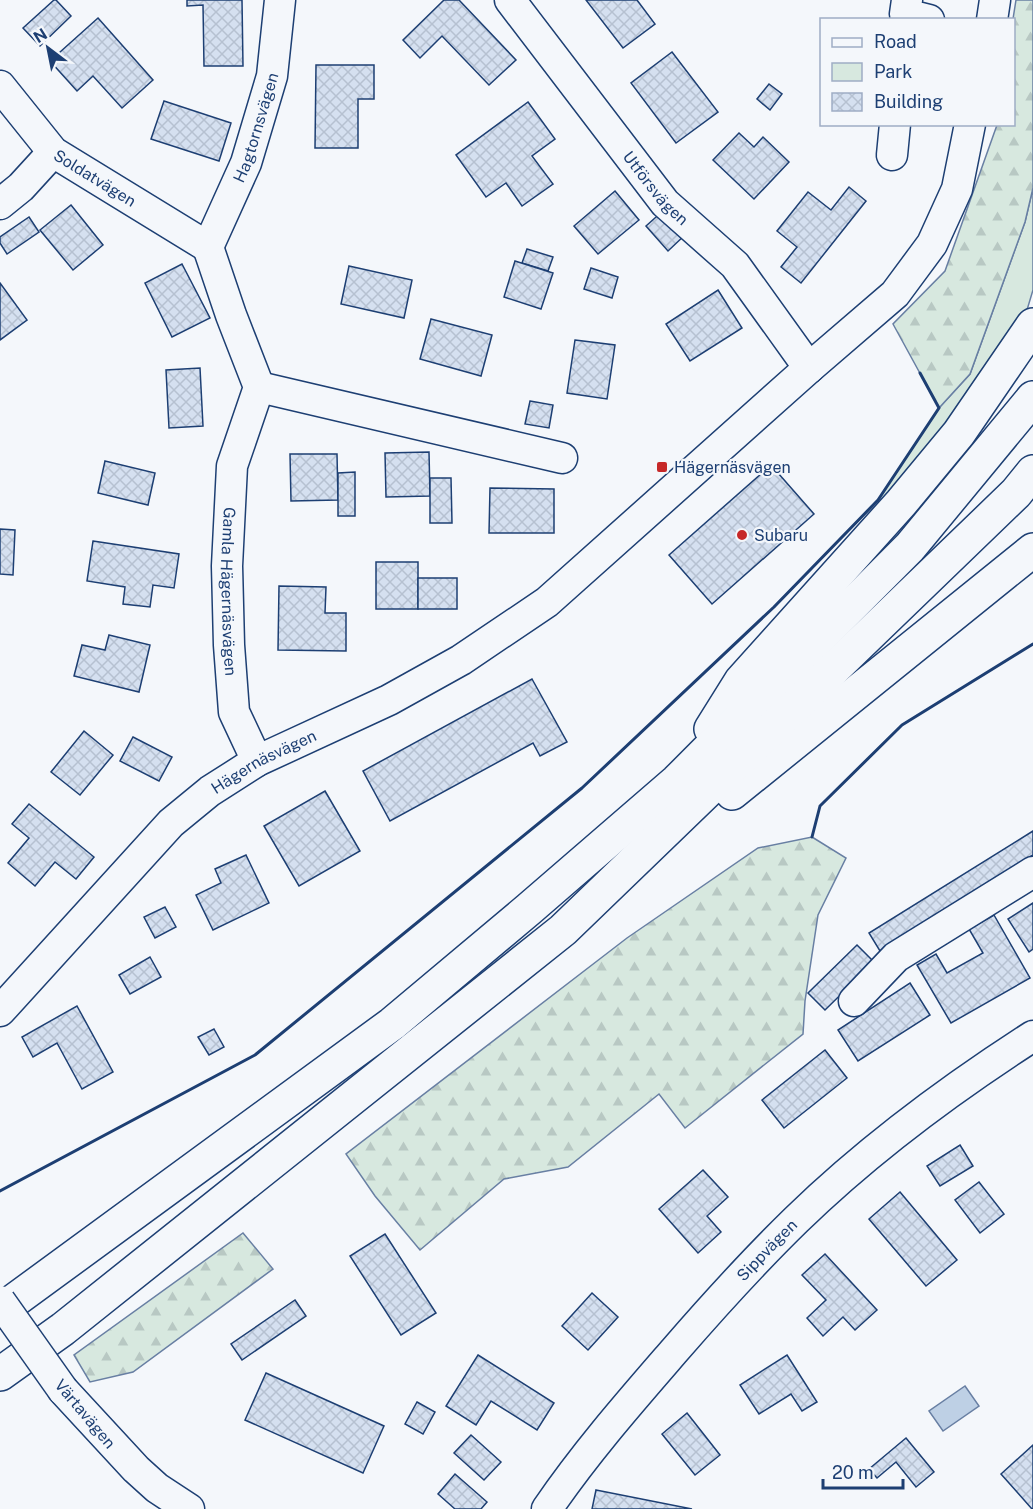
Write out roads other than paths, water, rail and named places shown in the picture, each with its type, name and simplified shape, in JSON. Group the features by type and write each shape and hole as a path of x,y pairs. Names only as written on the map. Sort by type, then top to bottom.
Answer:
{"highway":[{"path":"677,781 741,681 901,504 959,433 1033,325"},
{"path":"0,1311 392,1024 677,781 910,547 1033,398"},
{"path":"563,930 1016,493 1033,472"},
{"path":"0,1374 63,1329 563,930 1033,550"}],"street":[{"name":"Hagtornsvägen","path":"208,247 246,163 269,87 280,0"},
{"name":"Utförsvägen","path":"510,0 665,203 735,265 808,368"},
{"path":"992,18 995,0"},
{"name":"Soldatvägen","path":"0,86 53,152 208,247"},
{"path":"892,155 895,126"},
{"name":"Hägernäsvägen","path":"1,1009 171,823 210,791 257,761 400,694 461,660 547,602 808,368 895,294 932,244 957,189 970,126"},
{"path":"0,204 21,188 53,152"},
{"path":"208,247 259,387 562,458"},
{"name":"Gamla Hägernäsvägen","path":"257,761 234,712 227,566 232,466 259,387"},
{"path":"854,1001 896,957 1033,872"},
{"name":"Sippvägen","path":"547,1509 570,1474 618,1414 714,1305 797,1219 915,1117 975,1073 1033,1036"},
{"name":"Värtavägen","path":"0,1301 63,1390 136,1469 157,1488 189,1509"}],"water":[{"path":"965,1386 979,1406 943,1431 929,1411"}],"place":[{"name":"Hägernäsvägen","path":"662,467"},
{"name":"Subaru","path":"742,535"}]}
